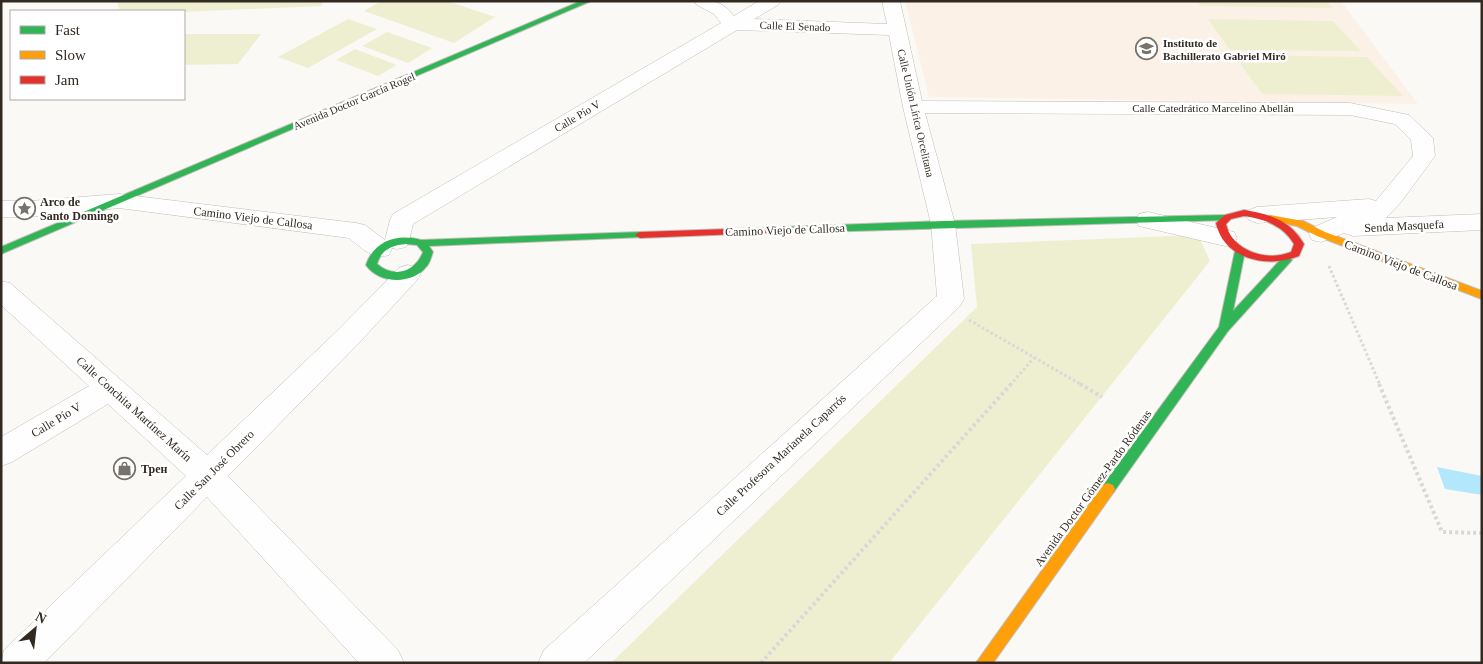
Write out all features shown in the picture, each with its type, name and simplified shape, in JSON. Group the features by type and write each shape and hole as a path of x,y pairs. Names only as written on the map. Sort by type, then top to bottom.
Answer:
{"street":[{"name":"Avenida Doctor García Rogel","path":"1,251 588,1"},
{"path":"703,1 720,10 731,24"},
{"name":"Calle Pío V","path":"388,245 402,220 772,1"},
{"name":"Calle Unión Lírica Orcelitana","path":"891,1 913,107 943,224"},
{"name":"Calle El Senado","path":"731,24 896,30"},
{"name":"Calle Catedrático Marcelino Abellán","path":"913,107 1350,109 1402,119 1422,138 1424,156 1388,202"},
{"name":"Camino Viejo de Callosa","path":"1,209 30,209 119,201 356,231 388,245 414,240 421,243 943,224 1148,220 1230,236 1244,213 1299,223 1328,232 1482,295"},
{"name":"Camino Viejo de Callosa","path":"1296,238 1328,232 1353,219 1376,215 1388,202"},
{"path":"1263,216 1388,202"},
{"name":"Senda Masquefa","path":"1388,202 1478,222"},
{"path":"1230,236 1264,260 1291,257 1299,249 1296,238 1290,230 1263,216"},
{"name":"Senda Masquefa","path":"1328,232 1478,222"},
{"name":"Calle Profesora Marianela Caparrós","path":"557,663 951,299 943,224"},
{"name":"Avenida Doctor Gómez-Pardo Ródenas","path":"1224,328 1230,236"},
{"path":"388,245 372,261 375,272 389,277 408,274 416,270 427,258 428,252 421,243"},
{"name":"Avenida Doctor Gómez-Pardo Ródenas","path":"984,663 1224,328 1291,257"},
{"name":"Calle San José Obrero","path":"16,663 208,476 348,337 408,274"},
{"name":"Calle Conchita Martínez Marín","path":"1,290 208,476 386,663"},
{"name":"Calle Pío V","path":"1,453 111,388"}],"path":[{"path":"1291,257 1330,267 1442,532 1482,533"},
{"path":"966,318 1102,397"},
{"path":"761,663 1034,358"}],"shaded area":[{"name":"Instituto de Bachillerato Gabriel Miró","path":"905,1 1341,1 1418,104 929,97"}],"green space":[{"path":"117,1 324,1 321,6 185,12 185,10 120,10"},
{"path":"381,1 447,1 495,17 454,43 364,11"},
{"path":"1197,1 1326,1 1333,8 1201,6"},
{"path":"348,19 377,29 308,68 278,57"},
{"path":"1208,19 1333,21 1361,51 1230,50"},
{"path":"387,32 432,48 408,63 362,46"},
{"path":"185,34 261,34 238,64 185,65"},
{"path":"355,49 397,65 378,76 336,60"},
{"path":"1234,55 1367,57 1403,96 1262,94"},
{"path":"1198,235 1210,261 889,663 611,663 977,307 971,244"}],"water":[{"path":"1437,467 1482,476 1482,495 1445,489"}],"traffic: fast":[{"path":"1,251 588,1"},
{"path":"783,230 943,224 1226,218"},
{"path":"421,243 428,252 424,263 410,274 403,276 389,275 376,270 371,265 378,251 390,243 406,240 421,243 640,235"},
{"path":"1224,328 1240,251"},
{"path":"1108,489 1224,328 1287,260"}],"traffic: slow":[{"path":"1270,218 1299,223 1321,234 1482,295"},
{"path":"984,663 1108,489"}],"traffic: jam":[{"path":"1244,213 1268,218 1283,225 1295,236 1299,244 1295,254 1286,258 1262,258 1250,255 1229,242 1223,233 1221,223 1228,217 1244,213"},
{"path":"640,235 783,230"}],"place":[{"name":"Instituto de Bachillerato Gabriel Miró","path":"1147,49"},
{"name":"Arco de Santo Domingo","path":"24,209"},
{"name":"Трен","path":"125,469"}]}
